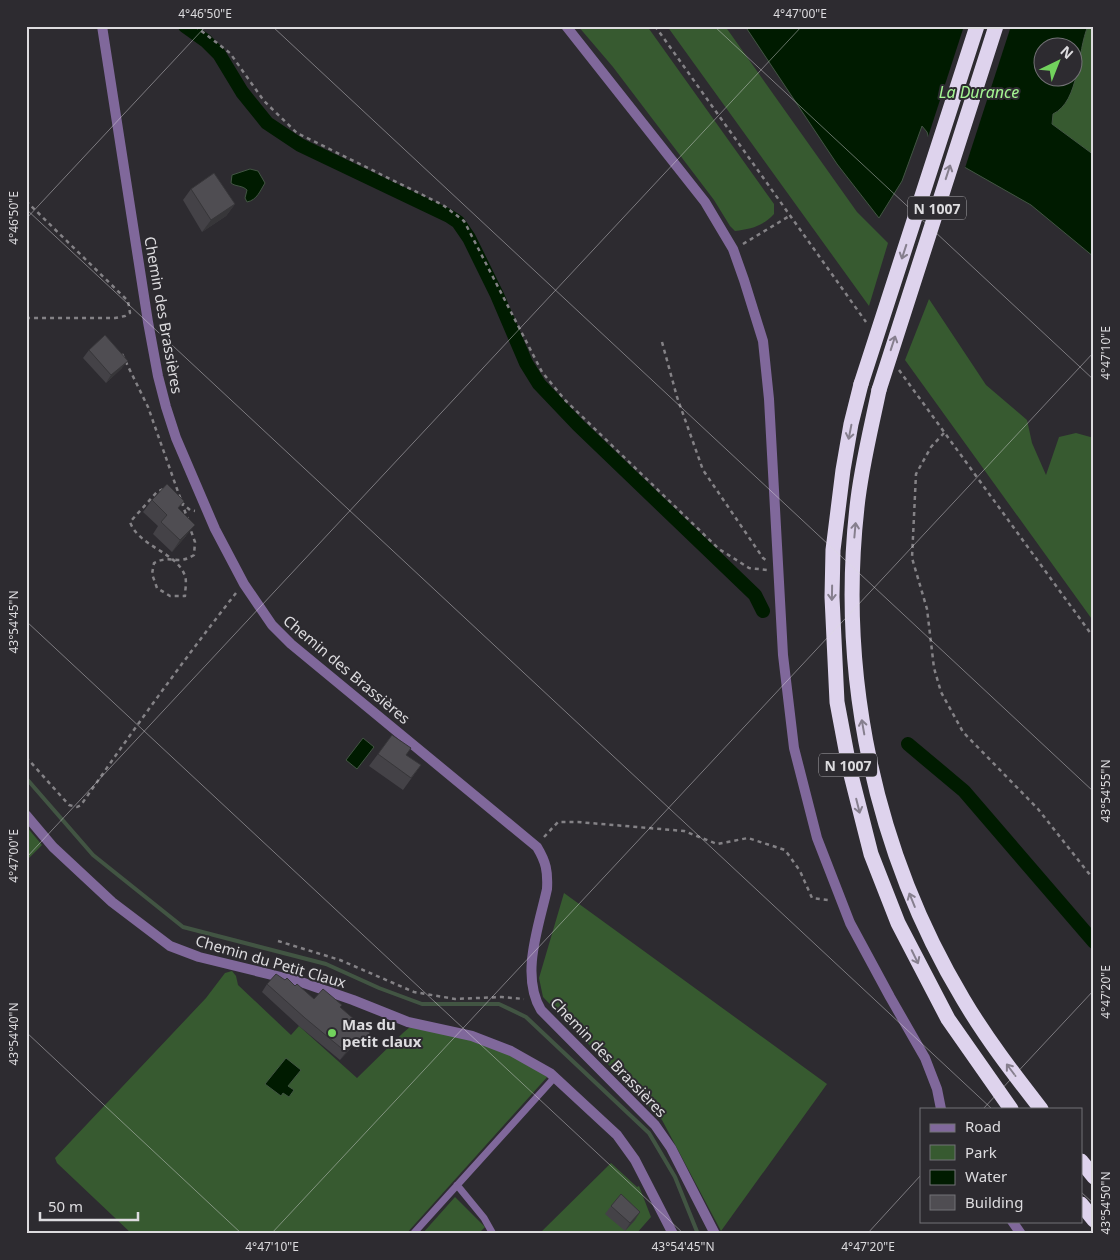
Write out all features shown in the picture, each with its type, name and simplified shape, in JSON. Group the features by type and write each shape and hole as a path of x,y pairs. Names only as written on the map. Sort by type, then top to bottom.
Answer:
{"highway":[{"name":"N 1007","path":"977,26 861,384 842,470 833,550 832,597 837,702 850,771 871,854 898,923 948,1019 1010,1108"},
{"name":"N 1007","path":"996,26 879,390 857,506 853,553 853,644 857,694 877,793 890,839 923,926 962,998 991,1044 1039,1108"},
{"path":"1082,1162 1094,1177"},
{"path":"1082,1205 1093,1219"}],"street":[{"name":"Chemin des Brassières","path":"102,26 158,376 176,438 209,515 244,584 272,625 290,644 537,847 545,861 548,877 531,970 532,990 536,1002 541,1010 655,1125 671,1148 715,1234"},
{"path":"566,26 705,202 733,248 763,341 769,399 783,655 794,748 817,838 850,922 925,1058 937,1089 942,1108"},
{"name":"Chemin du Petit Claux","path":"26,815 53,847 112,902 170,946 199,957 301,982 408,1022 472,1036 511,1051 550,1073 617,1135 634,1160 673,1234"},
{"path":"1013,1222 1021,1234"}],"lane":[{"path":"414,1234 555,1077"},
{"path":"457,1185 484,1218 493,1234"}],"path":[{"path":"195,26 230,53 264,101 297,133 443,205 464,222 542,372 565,400 719,549 749,568 778,570"},
{"path":"655,26 790,215 742,245 733,248"},
{"path":"26,201 128,301 130,313 115,318 26,318"},
{"path":"662,342 677,397 703,470 763,558 778,570"},
{"path":"122,354 148,407 195,542 194,555 184,561 172,560 162,559 154,563 152,574 157,588 170,596 184,596 186,578 181,567 172,560 133,530 130,522 157,492 162,489 168,490"},
{"path":"1094,638 944,433 931,447 916,474 912,558 927,609 934,668 940,692 963,732 1038,810 1094,880"},
{"path":"175,496 190,510 209,515"},
{"path":"26,757 69,805 77,807 81,805 203,636 244,584"},
{"path":"537,847 558,822 684,831 717,844 748,838 785,850 800,871 812,898 828,900 839,895"},
{"path":"278,941 340,960 414,992 455,999 502,997 536,1002"}],"green space":[{"path":"578,26 647,26 774,204 774,214 756,226 735,231 714,200 613,67"},
{"path":"667,26 725,26 857,212 888,243 869,306"},
{"path":"1088,26 1094,26 1094,155 1052,125 1053,114 1061,108 1072,88 1082,88 1082,46"},
{"path":"929,299 986,385 1027,420 1032,443 1046,475 1059,437 1076,433 1094,438 1094,622 905,360"},
{"path":"26,826 42,845 26,861"},
{"path":"564,893 827,1084 721,1231 662,1120 543,997 539,978"},
{"path":"232,971 236,976 238,985 291,1035 299,1026 357,1078 410,1027 471,1039 511,1054 549,1075 406,1234 132,1234 57,1163 55,1158 206,998 225,973"},
{"path":"611,1163 637,1187 639,1186 651,1217 636,1234 539,1234"},
{"path":"455,1197 485,1227 478,1234 422,1234"}],"water":[{"name":"La Durance","path":"745,26 1088,26 1082,46 1082,38 1032,38 1032,88 1073,88 1062,108 1053,114 1052,124 1094,155 1094,257 1031,205 945,156 930,143 927,132 922,126 902,181 879,218 837,164"},
{"path":"250,169 258,171 265,183 256,197 247,202 245,198 247,190 231,183 232,175"},
{"path":"363,738 374,747 357,769 346,760"},
{"path":"286,1058 301,1070 288,1086 294,1090 289,1097 283,1093 281,1096 265,1084"}],"pier":[{"path":"964,26 1011,26 965,168 944,158 928,145 927,140"}],"building":[{"path":"214,173 235,204 211,220 191,189"},
{"path":"105,335 128,361 111,375 89,350"},
{"path":"167,484 184,501 178,508 195,525 180,540 161,522 167,515 152,500"},
{"path":"392,735 411,748 406,755 421,765 411,778 378,754"},
{"path":"276,974 285,980 287,978 295,986 297,984 314,999 323,989 342,1005 340,1007 370,1033 362,1042 358,1038 346,1052 267,984"},
{"path":"621,1194 640,1212 630,1223 611,1206"}],"waterway":[{"path":"185,26 206,41 219,54 242,92 267,123 300,145 458,222 469,238 497,295 526,363 539,384 578,425 755,595 763,611"},
{"path":"908,744 964,791 1094,942"},
{"path":"26,778 93,855 183,927 326,964 379,988 422,1004 499,1004 526,1017 649,1133 675,1177 698,1234"}],"place":[{"name":"Mas du petit claux","path":"332,1033"}]}
